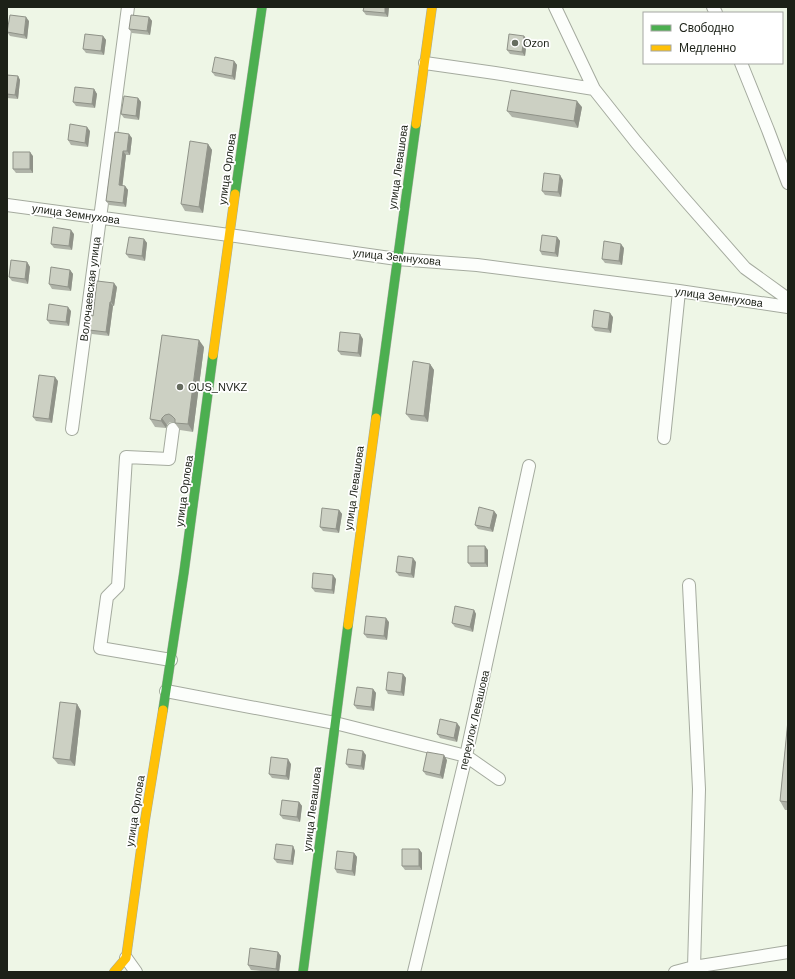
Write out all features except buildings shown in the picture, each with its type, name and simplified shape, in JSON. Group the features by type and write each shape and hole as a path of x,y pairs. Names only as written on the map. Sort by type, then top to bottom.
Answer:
{"street":[{"name":"Волочаевская улица","path":"72,429 128,7"},
{"name":"улица Орлова","path":"126,958 145,820 171,660 200,459 262,7"},
{"name":"улица Левашова","path":"303,972 397,259 432,7"},
{"path":"555,7 594,89 636,142 745,268 788,299"},
{"path":"425,63 594,89"},
{"path":"741,64 788,183"},
{"name":"улица Земнухова","path":"7,204 397,259 477,265 679,291 788,307"},
{"path":"664,438 679,291"},
{"path":"171,660 100,648 107,597 118,586 126,457 169,459 174,429"},
{"name":"переулок Левашова","path":"414,972 466,756 529,466"},
{"path":"689,585 699,789 694,967"},
{"path":"166,691 335,723 466,756 499,780"},
{"path":"675,972 694,967 788,952"},
{"path":"114,972 126,958 136,972"}],"traffic: fast":[{"path":"235,194 262,7"},
{"path":"376,418 416,124"},
{"path":"163,710 184,572 213,355"},
{"path":"303,972 348,625"}],"traffic: slow":[{"path":"416,124 432,7"},
{"path":"213,355 235,194"},
{"path":"348,625 376,418"},
{"path":"114,972 126,958 145,820 163,710"}],"place":[{"name":"Ozon","path":"515,43"},
{"name":"OUS_NVKZ","path":"180,387"}]}
